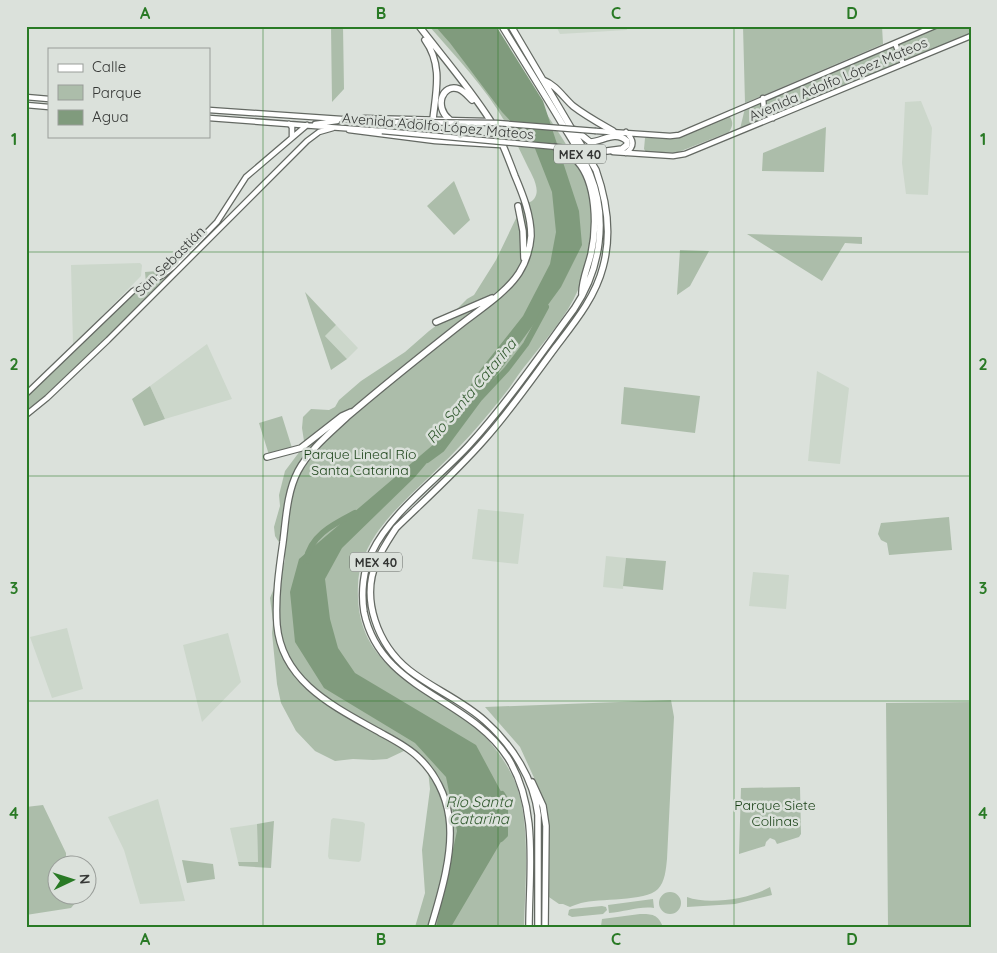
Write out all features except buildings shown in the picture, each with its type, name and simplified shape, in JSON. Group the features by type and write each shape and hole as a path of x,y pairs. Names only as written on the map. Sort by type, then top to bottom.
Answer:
{"highway":[{"path":"414,26 428,44 435,58 437,77 432,119"},
{"path":"419,26 481,107 500,139 522,194 530,223 528,252 519,273 496,296 357,408 312,450 300,467 292,484 284,528 277,603 277,627 283,651 298,676 316,694 336,708 406,747 419,758 434,778 442,793 450,832 447,862 431,927"},
{"name":"MEX 40","path":"502,26 585,162 594,185 599,212 599,239 594,267 582,297 489,422 468,446 412,501 377,543 368,560 363,599 366,622 373,640 382,654 404,676 474,721 492,738 514,769 524,796 529,826 529,927"},
{"name":"MEX 40","path":"511,26 596,170 607,213 608,233 605,257 594,291 573,324 495,428 396,528 376,562 371,586 372,610 375,622 380,635 392,654 411,672 473,710 484,719 508,744 526,774 535,798 538,815 538,927"},
{"path":"543,80 553,85 571,104 586,116 614,131"},
{"path":"448,119 442,112 440,104 442,96 454,88 462,91 481,107"},
{"path":"571,127 590,142 613,136 627,141 627,145 624,148 604,151"},
{"path":"555,147 569,154 579,163 586,178 594,210 594,228 588,266 582,286 582,297"},
{"path":"518,206 524,231 525,261"},
{"path":"436,322 496,296"},
{"path":"267,457 300,448 342,416 357,408"},
{"path":"526,774 538,792 546,819 545,927"}],"main road":[{"name":"Avenida Adolfo López Mateos","path":"210,110 385,122 497,123 670,136 679,134 935,26"},
{"name":"Avenida Adolfo López Mateos","path":"210,118 382,130 506,143 678,156 971,36"},
{"path":"895,43 904,64"},
{"path":"26,97 48,99"},
{"path":"763,98 764,111 773,118"},
{"path":"26,105 48,107"},
{"path":"357,120 372,117 487,121"},
{"path":"306,125 346,119"},
{"path":"432,119 430,131 435,141"},
{"path":"432,119 436,130 442,134 506,143"},
{"path":"334,128 340,120"},
{"path":"289,124 292,127 292,137"},
{"name":"San Sebastián","path":"26,394 53,370 132,291 163,275 173,267 217,222 246,177 306,125"},
{"name":"San Sebastián","path":"26,416 108,340 308,141 319,132 334,128"},
{"path":"346,129 356,132 435,141 499,142"},
{"path":"626,132 631,137 633,144 626,153"}],"shaded area":[{"path":"556,26 626,26 627,30 560,34"},
{"path":"921,101 932,128 928,195 906,194 902,163 905,102"},
{"path":"140,263 142,265 141,276 73,345 71,265"},
{"path":"336,325 358,348 347,359 325,336"},
{"path":"207,344 232,399 165,419 150,386"},
{"path":"817,371 849,388 840,464 808,461"},
{"path":"478,509 524,514 518,564 472,559"},
{"path":"606,556 626,558 623,589 603,587"},
{"path":"753,572 789,575 786,609 749,606"},
{"path":"67,628 83,689 52,698 30,637"},
{"path":"228,633 241,682 202,722 183,645"},
{"path":"158,799 185,901 140,904 124,850 108,817"},
{"path":"333,818 363,822 365,824 361,860 359,862 329,859 331,820"},
{"path":"257,824 258,862 238,862 230,828"}],"green space":[{"path":"331,26 343,26 344,89 332,102"},
{"name":"Parque Lineal Río Santa Catarina","path":"429,26 494,26 574,159 588,190 593,219 592,236 584,271 579,287 568,309 481,423 382,526 365,554 360,569 358,585 359,613 366,635 378,653 410,683 477,729 505,762 513,777 519,793 525,830 524,927 415,927 425,893 422,850 430,789 428,770 422,759 406,750 387,759 335,761 315,751 296,731 281,703 277,684 270,598 285,561 285,548 275,536 274,527 280,506 279,495 285,471 300,451 304,441 303,417 311,409 329,410 335,407 339,400 361,381 405,352 474,295 496,260 521,208 521,203 531,201 536,195 537,190 532,176 511,132 497,109 470,72"},
{"path":"743,26 882,26 883,44 745,103"},
{"path":"941,26 971,26 971,34 904,61 898,44"},
{"path":"893,46 900,63 776,114 768,113 765,110 765,101 767,99"},
{"path":"760,100 761,112 767,118 740,129 745,108"},
{"path":"730,117 732,121 732,127 729,132 676,153 646,152 644,149 645,138 647,137 675,138"},
{"path":"826,127 824,172 762,171 763,153"},
{"path":"454,181 470,220 454,235 427,206"},
{"path":"747,234 862,237 862,244 845,243 822,281"},
{"path":"680,250 709,251 690,286 677,295"},
{"path":"170,270 173,273 145,303 27,415 26,394 128,294 146,283 145,272"},
{"path":"305,292 336,325 325,336 347,359 331,370"},
{"path":"150,386 165,419 144,426 132,399"},
{"path":"624,387 700,396 695,433 621,424"},
{"path":"282,416 292,448 269,455 259,423"},
{"path":"949,517 952,550 889,555 887,543 881,540 878,534 881,523"},
{"path":"626,558 666,561 663,590 623,586"},
{"path":"671,700 674,717 667,859 662,883 658,889 643,896 589,901 570,907 559,904 546,895 541,793 520,747 485,707"},
{"path":"971,702 971,927 888,927 886,703"},
{"name":"Parque Siete Colinas","path":"800,787 801,834 799,837 777,844 775,840 770,838 765,846 739,854 741,788"},
{"path":"43,805 66,853 66,856 48,856 48,906 73,906 71,908 26,915 26,807"},
{"path":"274,821 271,868 239,866 238,862 258,862 257,824"},
{"path":"182,860 213,864 215,879 187,883"},
{"path":"770,887 772,895 735,904 687,907 687,897 717,901 729,900 752,895"},
{"path":"670,892 678,895 681,903 678,911 670,914 662,911 659,903 662,895"},
{"path":"653,899 654,908 609,913 608,905"},
{"path":"606,907 607,910 603,914 572,917 568,915 571,909"},
{"path":"640,914 657,917 663,927 597,927 601,926 602,919"}],"water":[{"name":"Río Santa Catarina","path":"435,26 496,26 543,101 579,211 582,245 561,287 468,414 415,477 342,548 325,579 330,619 338,648 355,673 476,745 505,799 505,835 451,927 436,927 457,831 446,777 415,743 324,688 295,642 290,592 299,559 441,438 477,374 523,316 550,264 556,232 552,192 534,146 502,112"}],"waterway":[{"name":"Río Santa Catarina","path":"427,460 442,449 479,399 507,369 526,344 546,307"},
{"name":"Río Santa Catarina","path":"306,561 312,544 324,531 355,513"},
{"name":"Río Santa Catarina","path":"501,839 505,835 505,799 502,794"}]}
